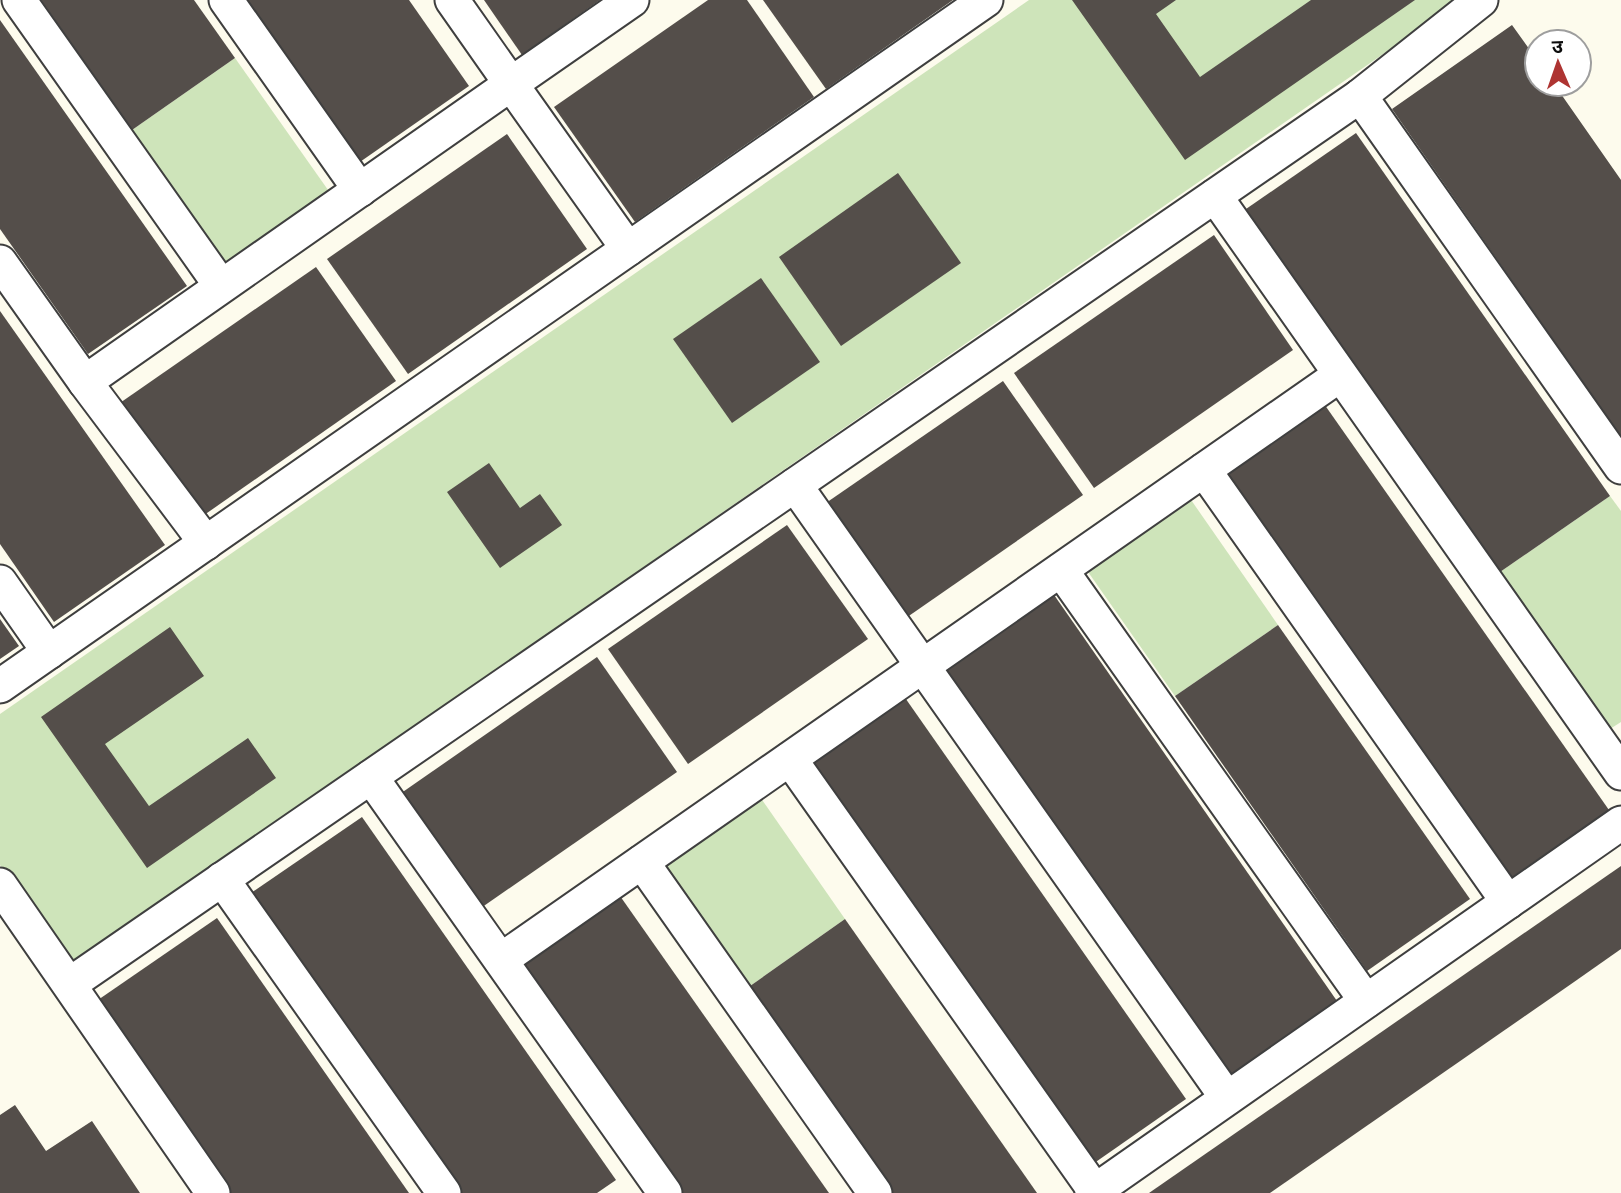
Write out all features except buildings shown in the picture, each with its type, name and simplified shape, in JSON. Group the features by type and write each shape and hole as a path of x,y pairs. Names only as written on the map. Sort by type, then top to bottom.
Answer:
{"street":[{"path":"19,0 221,286"},
{"path":"226,0 360,190"},
{"path":"452,0 628,249"},
{"path":"85,382 632,0"},
{"path":"0,686 986,0"},
{"path":"70,984 1360,96 1481,0"},
{"path":"1360,96 1621,467"},
{"path":"1215,196 1621,772"},
{"path":"0,262 85,382 206,543"},
{"path":"501,960 1340,375"},
{"path":"1204,470 1508,902"},
{"path":"795,485 1227,1098"},
{"path":"1061,570 1366,1002"},
{"path":"0,582 49,652"},
{"path":"790,759 1093,1192 1621,823"},
{"path":"372,777 665,1193"},
{"path":"642,862 875,1193"},
{"path":"222,879 444,1193"},
{"path":"0,885 213,1193"}],"green space":[{"path":"1029,0 1461,0 70,965 0,865 0,714"},
{"path":"235,58 333,197 230,269 132,130"},
{"path":"1610,496 1621,511 1621,722 1610,729 1500,572"},
{"path":"1189,497 1278,625 1175,696 1086,569"},
{"path":"760,797 845,919 743,991 657,869"}]}
